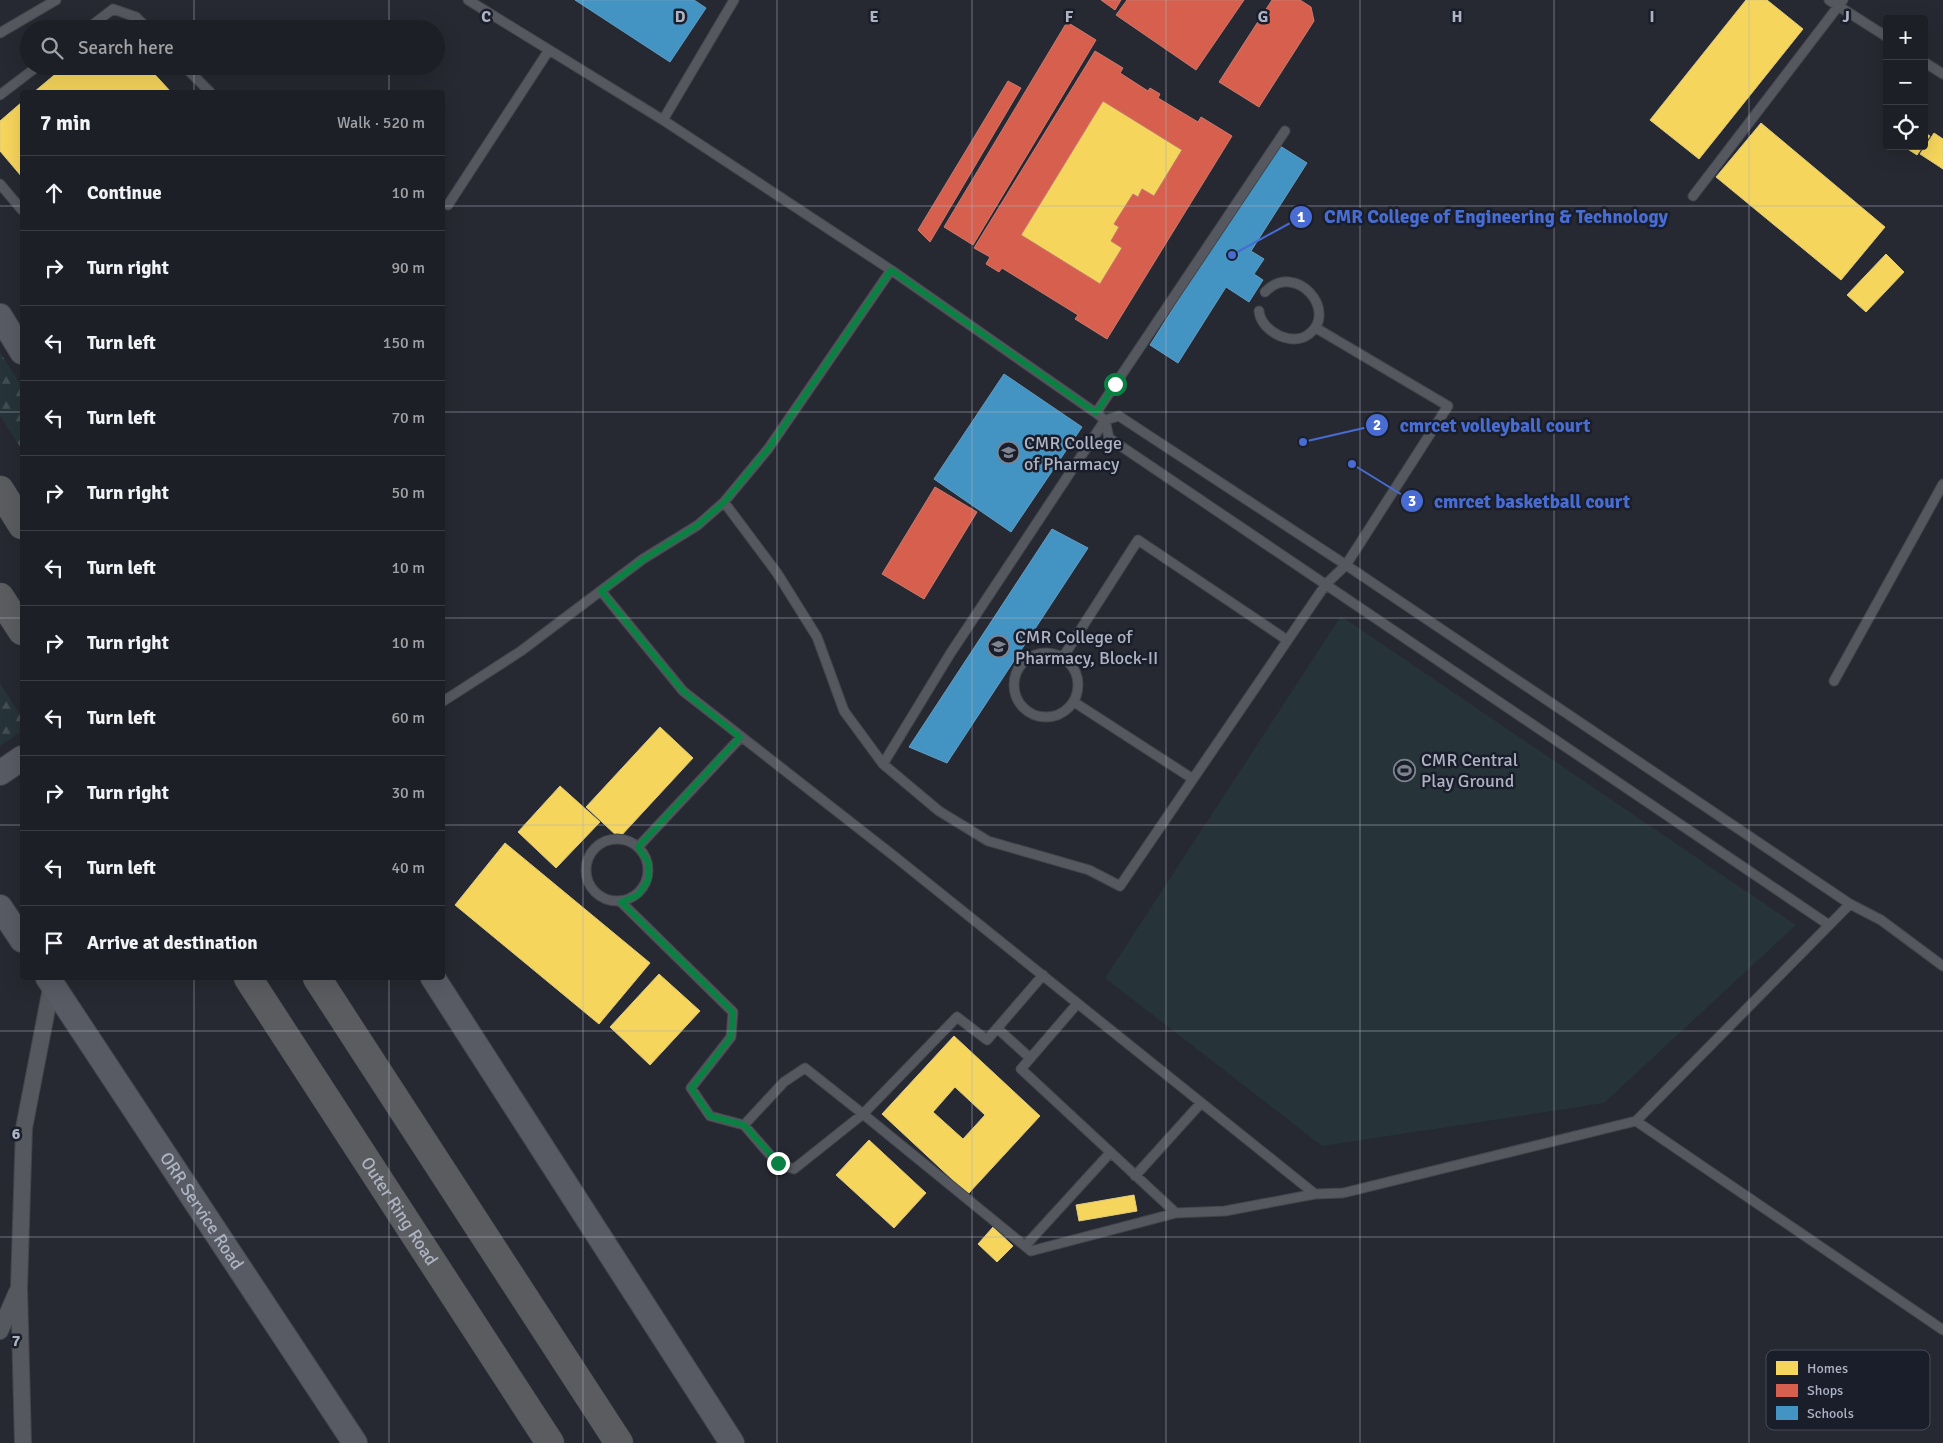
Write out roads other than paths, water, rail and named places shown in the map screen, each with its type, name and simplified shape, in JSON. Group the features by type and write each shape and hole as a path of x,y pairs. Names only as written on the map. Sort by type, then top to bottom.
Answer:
{"highway":[{"path":"0,490 20,522"},
{"path":"0,597 20,628"},
{"name":"Outer Ring Road","path":"249,980 550,1443"},
{"path":"318,980 619,1443"}],"main road":[{"path":"0,316 20,349"},
{"path":"0,772 20,759"},
{"path":"0,907 20,937"},
{"name":"ORR Service Road","path":"50,980 355,1443"},
{"path":"434,980 732,1443"}],"street":[{"path":"23,1443 19,1288 24,1128 50,980"},
{"path":"0,1331 19,1288"}],"lane":[{"path":"22,20 56,0"},
{"path":"468,0 663,120 891,270 1096,413 1104,420 1109,438 1829,925"},
{"path":"663,120 734,0"},
{"path":"1830,0 1841,3 1883,34"},
{"path":"1693,196 1841,3"},
{"path":"99,20 113,9 136,17 139,20"},
{"path":"0,33 20,21"},
{"path":"448,205 549,50"},
{"path":"1928,65 1943,74"},
{"path":"0,96 27,75"},
{"path":"193,75 208,90"},
{"path":"1096,413 1285,131"},
{"path":"0,184 20,208"},
{"path":"445,700 521,651 644,559 698,525 724,502 768,449 891,270"},
{"path":"1259,311 1260,319 1266,327 1276,335 1285,338 1296,340 1307,336 1316,328 1319,314 1315,298 1299,284 1288,281 1278,282 1265,292"},
{"path":"724,502 776,573 817,638 844,711 883,764 939,811 988,841 1089,870 1120,886 1326,584 1346,565 1448,406 1316,328"},
{"path":"883,764 950,654 1104,420 1119,416 1346,565 1850,904 1881,920 1943,966"},
{"path":"1834,681 1943,484"},
{"path":"1063,657 1138,540 1288,640"},
{"path":"601,591 683,691 740,737 820,797 1315,1194"},
{"path":"1046,652 1063,657 1075,669 1079,686 1074,702 1062,714 1045,718 1028,713 1017,700 1013,684 1018,668 1030,656 1046,652"},
{"path":"1074,702 1193,779"},
{"path":"638,847 740,737"},
{"path":"622,839 638,847 648,862 648,880 638,895 621,902 604,899 590,887 585,870 590,853 604,842 613,840 622,839"},
{"path":"621,902 733,1012 731,1037 691,1088 710,1116 744,1125 778,1163 794,1169 863,1114 957,1017 986,1040 1043,975"},
{"path":"744,1125 784,1082 805,1068 1031,1251 1176,1213 1225,1211 1315,1194 1343,1193 1636,1121 1850,904"},
{"path":"1077,1004 1020,1069 1176,1213"},
{"path":"997,1028 1030,1058"},
{"path":"1135,1176 1201,1103"},
{"path":"1636,1121 1943,1330"},
{"path":"1025,1246 1110,1153"}],"place":[{"name":"CMR College of Engineering & Technology","path":"1232,255"},
{"name":"cmrcet volleyball court","path":"1303,442"},
{"name":"CMR College of Pharmacy","path":"1008,453"},
{"name":"cmrcet basketball court","path":"1352,464"},
{"name":"CMR College of Pharmacy, Block-II","path":"999,647"},
{"name":"CMR Central Play Ground","path":"1405,770"}]}
